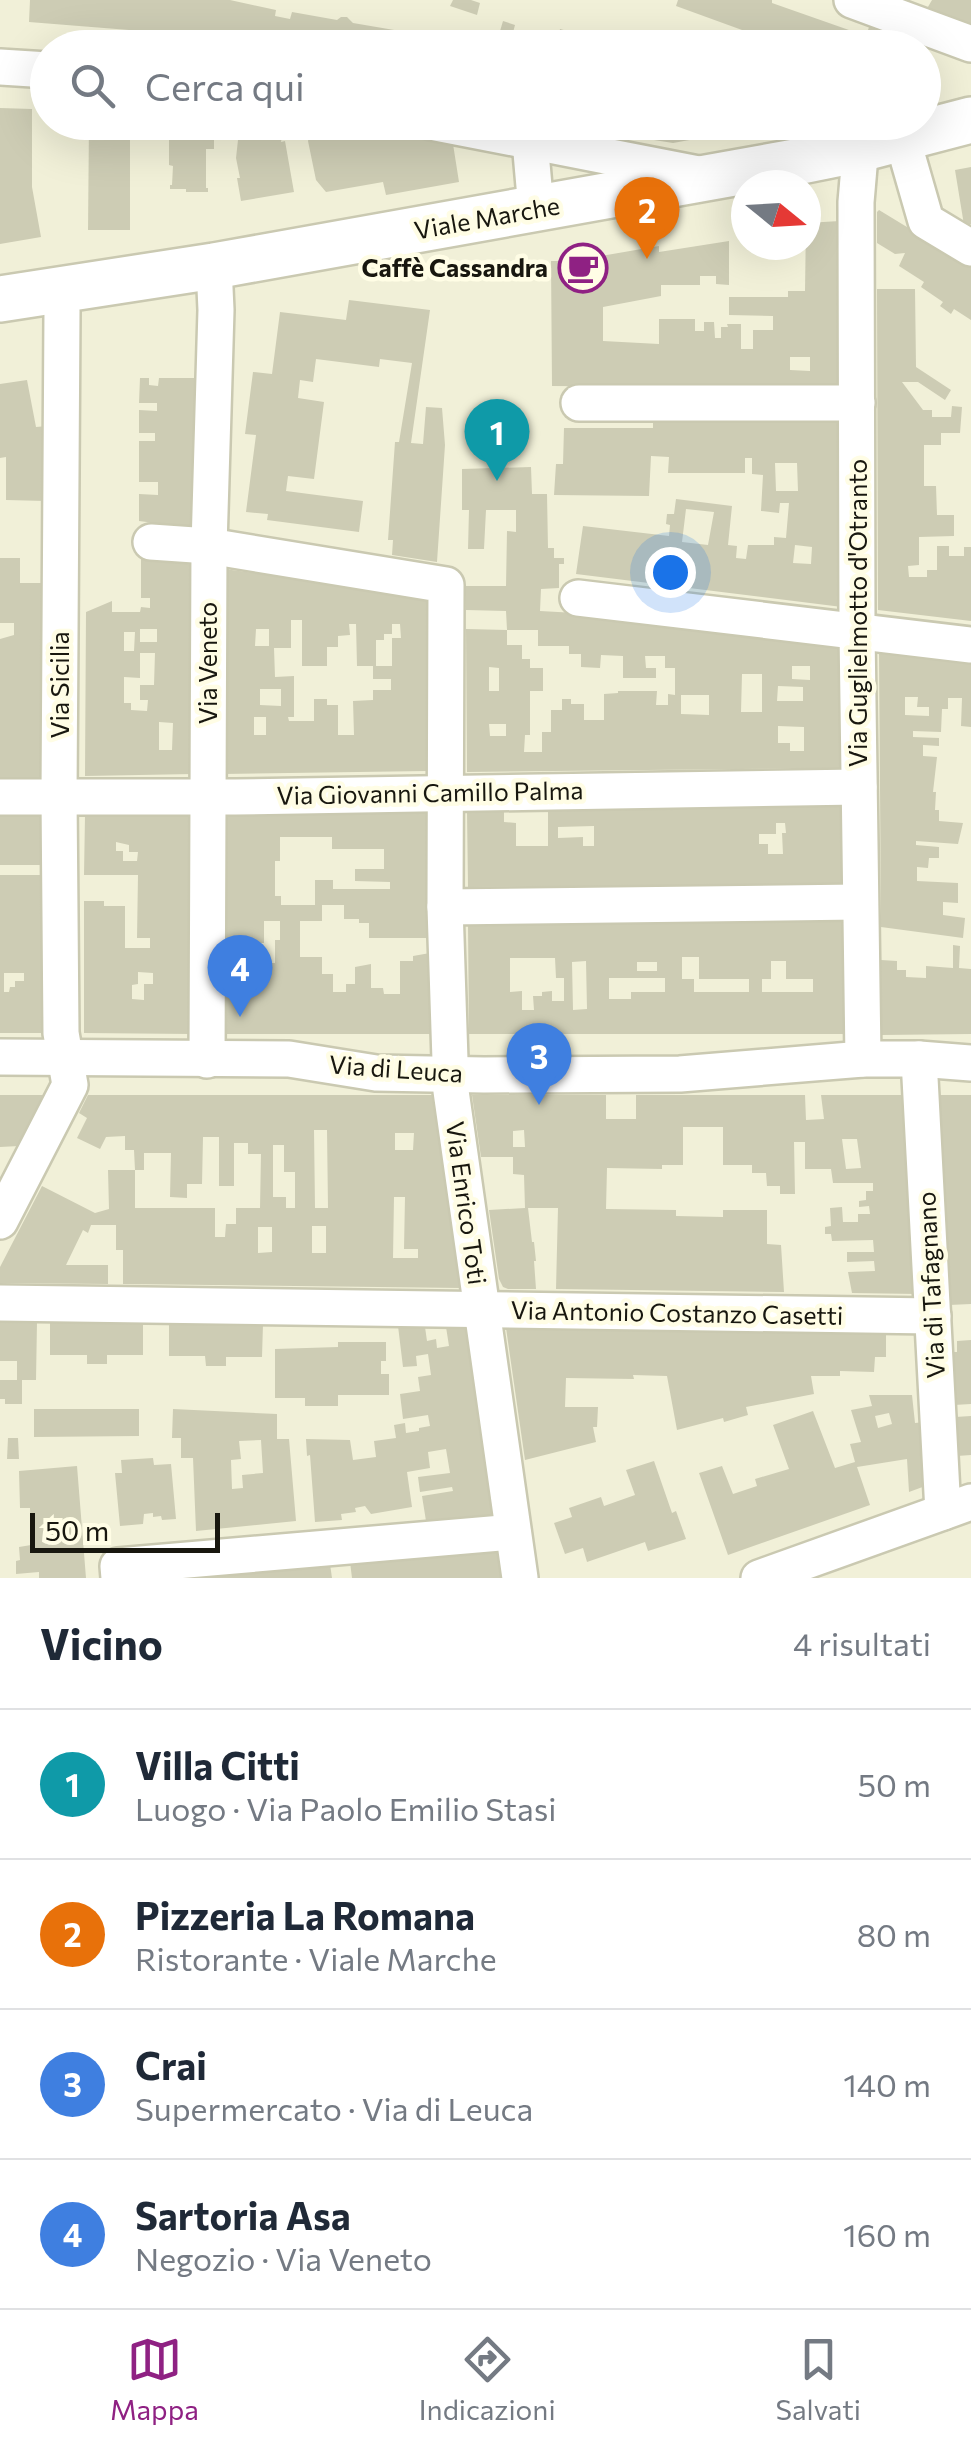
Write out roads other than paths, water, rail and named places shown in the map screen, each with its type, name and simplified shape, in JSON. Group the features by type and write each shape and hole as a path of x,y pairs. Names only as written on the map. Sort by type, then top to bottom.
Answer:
{"main road":[{"name":"Viale Marche","path":"941,128 971,120"},
{"path":"821,175 971,138"},
{"name":"Viale Marche","path":"0,298 493,238 730,184 894,140"},
{"name":"Viale Marche","path":"0,321 536,209 730,184"}],"street":[{"path":"852,0 933,30"},
{"path":"941,33 971,44"},
{"path":"0,67 30,69"},
{"path":"525,140 730,184"},
{"path":"530,141 536,209"},
{"path":"907,155 926,221 971,248"},
{"name":"Via Guglielmotto d'Otranto","path":"859,167 856,631 863,1059"},
{"name":"Via Veneto","path":"207,1060 214,274"},
{"name":"Via Sicilia","path":"0,1221 70,1085 61,1033 62,311"},
{"path":"579,402 857,403"},
{"path":"150,542 209,546"},
{"name":"Via Enrico Toti","path":"209,546 446,585 445,907 452,1104 520,1578"},
{"path":"578,598 971,645"},
{"name":"Via Giovanni Camillo Palma","path":"0,797 859,787"},
{"path":"445,907 860,902"},
{"name":"Via di Leuca","path":"0,1057 288,1060 376,1073 680,1074 863,1059 971,1063"},
{"name":"Via di Tafagnano","path":"919,1059 933,1316 957,1507"},
{"name":"Via Antonio Costanzo Casetti","path":"0,1303 933,1316"},
{"path":"758,1578 957,1507"},
{"path":"119,1578 118,1566 514,1532"}],"place":[{"name":"Pizzeria La Romana","path":"647,259"},
{"name":"Caffè Cassandra","path":"583,268"},
{"name":"Villa Citti","path":"497,481"},
{"name":"Sartoria Asa","path":"240,1017"},
{"name":"Crai","path":"539,1105"}]}
